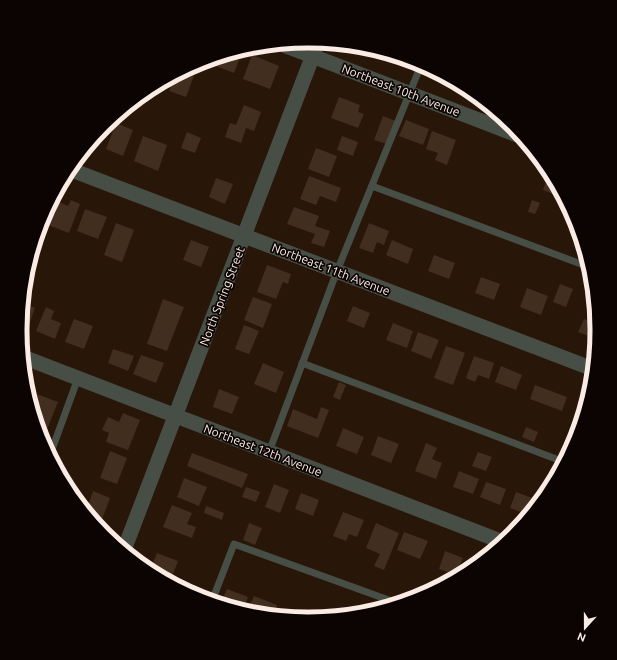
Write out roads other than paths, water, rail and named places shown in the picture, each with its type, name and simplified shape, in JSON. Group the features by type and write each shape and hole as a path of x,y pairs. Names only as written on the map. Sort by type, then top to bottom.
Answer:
{"street":[{"name":"North Spring Street","path":"126,544 315,48"},
{"name":"Northeast 10th Avenue","path":"293,49 509,132"},
{"name":"Northeast 11th Avenue","path":"76,172 588,367"},
{"name":"Northeast 12th Avenue","path":"29,360 497,540"}],"lane":[{"path":"269,452 337,271 418,71"},
{"path":"372,186 582,264"},
{"path":"302,363 558,460"},
{"path":"53,448 78,378"},
{"path":"214,595 234,544 388,600"}]}
